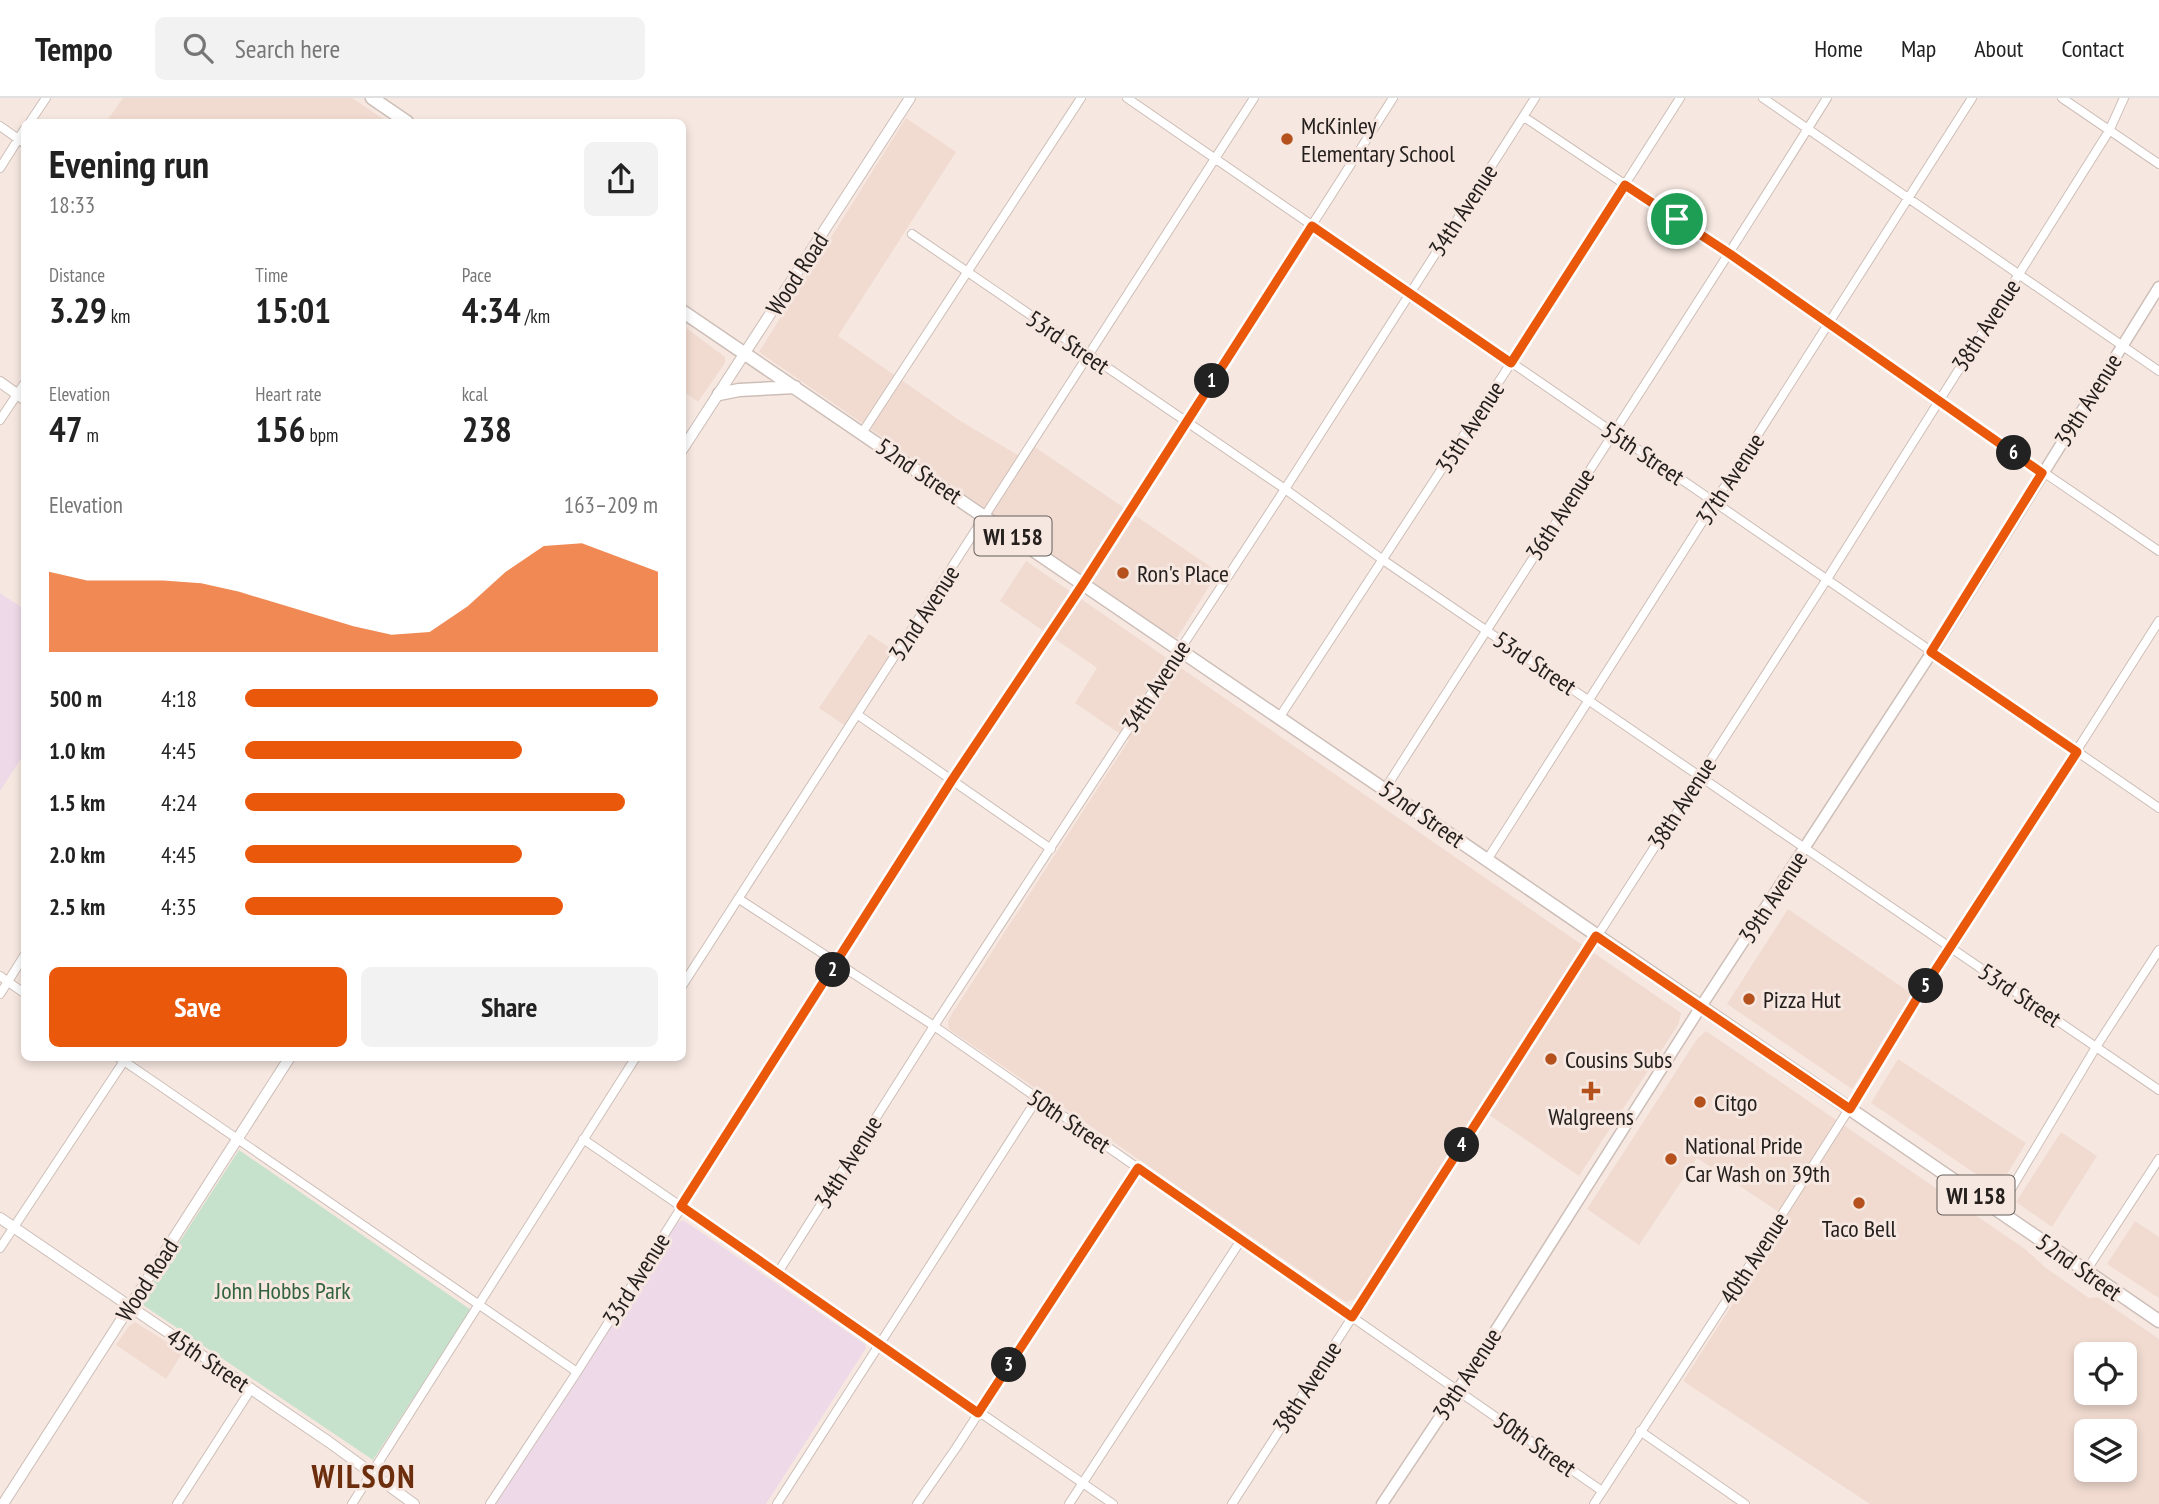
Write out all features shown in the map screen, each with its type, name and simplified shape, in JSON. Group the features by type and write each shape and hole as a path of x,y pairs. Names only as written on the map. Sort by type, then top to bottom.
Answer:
{"main road":[{"path":"372,98 403,119"},
{"name":"39th Avenue","path":"1382,1504 1458,1390 1700,1008 1931,652 2159,287"},
{"name":"52nd Street","path":"686,314 1385,789 2159,1321"},
{"path":"719,394 739,390 795,387"}],"street":[{"path":"32,119 46,98"},
{"name":"Wood Road","path":"686,444 910,98"},
{"path":"862,433 1081,98"},
{"name":"55th Street","path":"1127,98 2159,808"},
{"name":"32nd Avenue","path":"686,980 1254,98"},
{"name":"33rd Avenue","path":"490,1504 577,1372 952,780 1083,584 1393,98"},
{"name":"34th Avenue","path":"777,1275 934,1027 1285,489 1535,98"},
{"name":"35th Avenue","path":"1279,718 1680,98"},
{"path":"1763,98 2159,371"},
{"name":"36th Avenue","path":"1385,789 1730,254 1827,98"},
{"name":"37th Avenue","path":"1487,860 1972,98"},
{"path":"2062,98 2159,164"},
{"name":"38th Avenue","path":"1231,1504 1827,579 2109,131 2124,98"},
{"path":"1524,117 1730,254 1828,325 2159,551"},
{"path":"0,126 21,140"},
{"path":"0,168 21,142"},
{"name":"53rd Street","path":"912,234 1285,489 1383,560 2159,1090"},
{"path":"0,382 21,396 0,420"},
{"name":"40th Avenue","path":"1594,1504 1850,1109 1916,1000 2159,621"},
{"path":"858,715 1051,849"},
{"name":"50th Street","path":"739,899 934,1027 1602,1491"},
{"path":"1998,1211 2096,1047 2159,950"},
{"path":"0,994 4,979 21,959"},
{"path":"4,979 21,991"},
{"path":"0,1248 121,1061"},
{"path":"127,1061 577,1372"},
{"name":"Wood Road","path":"3,1504 287,1061"},
{"path":"352,1504 633,1061"},
{"path":"778,1504 1037,1099"},
{"path":"583,1139 1113,1504"},
{"path":"2086,1271 2159,1159"},
{"path":"917,1504 1138,1168"},
{"name":"45th Street","path":"0,1218 414,1504"},
{"path":"1069,1504 1241,1240"},
{"path":"177,1504 251,1389"},
{"path":"1640,1431 1745,1504"}],"shaded area":[{"path":"123,98 352,98 384,119 108,119"},
{"path":"906,118 956,152 838,336 959,420 1021,457 1029,443 1218,572 1177,638 759,352"},
{"path":"686,328 725,357 725,363 698,402 686,393"},
{"path":"1026,561 1681,1013 1678,1025 1579,1176 1479,1108 1355,1299 1346,1302 949,1029 948,1021 953,1012 1129,740 1075,703 1097,668 1000,601"},
{"path":"0,593 21,607 21,759 0,791"},
{"path":"869,634 893,650 844,725 819,708"},
{"path":"1788,909 1912,994 1852,1089 1727,1004"},
{"path":"1706,1031 2025,1249 2046,1268 2089,1298 2098,1297 2159,1339 2159,1504 1870,1504 1683,1381 1788,1218 1697,1158 1639,1245 1587,1209 1697,1039"},
{"path":"1898,1059 2026,1143 1998,1189 1871,1103"},
{"path":"2061,1132 2097,1156 2052,1227 2016,1202"},
{"path":"683,1220 865,1344 866,1348 766,1504 496,1504 675,1224"},
{"path":"2135,1221 2159,1237 2159,1298 2107,1264"},
{"path":"135,1322 183,1352 166,1379 116,1345"}],"green space":[{"name":"John Hobbs Park","path":"239,1150 471,1310 373,1460 140,1303"}],"place":[{"name":"McKinley Elementary School","path":"1287,139"},
{"name":"Ron's Place","path":"1123,573"},
{"name":"Pizza Hut","path":"1749,999"},
{"name":"Cousins Subs","path":"1551,1059"},
{"name":"Walgreens","path":"1591,1091"},
{"name":"Citgo","path":"1700,1102"},
{"name":"National Pride Car Wash on 39th","path":"1671,1159"},
{"name":"Taco Bell","path":"1859,1203"}],"district":[{"name":"WILSON","path":"364,1476"}],"route":[{"path":"1625,185 1677,219 2042,473 1931,652 2077,752 1916,1000 1850,1109 1596,936 1352,1317 1138,1168 978,1413 681,1206 952,780 1083,584 1312,226 1511,363 1625,185"}]}
